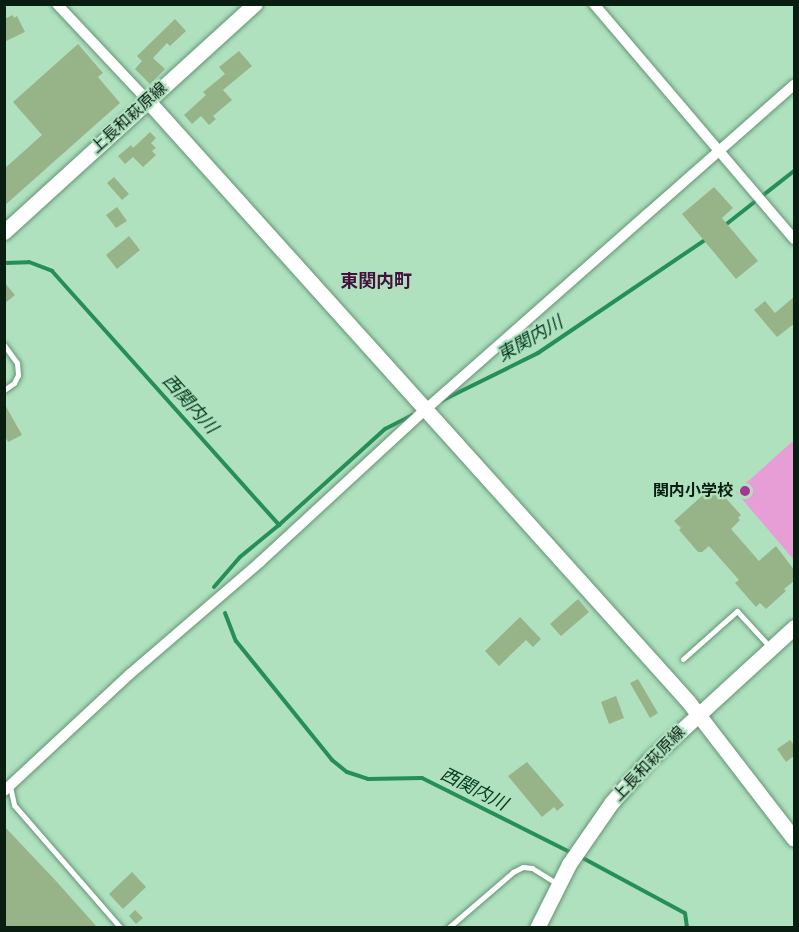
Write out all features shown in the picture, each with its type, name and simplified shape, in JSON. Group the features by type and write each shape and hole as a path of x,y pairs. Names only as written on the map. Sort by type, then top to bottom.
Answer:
{"street":[{"path":"57,4 148,101 698,714 795,839"},
{"name":"上長和萩原線","path":"4,232 255,4"},
{"path":"594,4 795,239"},
{"path":"8,788 130,674 260,562 425,410 718,150 795,85"},
{"name":"上長和萩原線","path":"537,927 580,845 612,802 649,760 795,627"}],"lane":[{"path":"4,345 17,363 18,375 14,383 4,390"},
{"path":"683,659 737,611 771,648"},
{"path":"8,788 14,805 121,927"},
{"path":"448,927 513,872 523,867 532,868 558,884"}],"shaded area":[{"path":"794,440 794,560 736,492"}],"building":[{"path":"13,15 14,18 17,16 25,32 4,42 4,19"},
{"path":"175,19 186,31 170,46 167,43 153,58 165,69 150,84 135,69 142,61 137,56"},
{"path":"78,44 103,73 98,77 120,103 4,206 4,169 42,135 13,102"},
{"path":"239,51 252,66 223,90 232,100 213,116 216,119 209,125 201,116 192,124 184,115 206,95 203,92 225,74 219,67"},
{"path":"150,132 156,138 151,143 156,148 152,151 156,155 143,167 133,157 125,164 118,156 131,145 133,148"},
{"path":"114,177 129,194 122,200 107,183"},
{"path":"714,187 733,208 722,218 758,261 736,279 682,214"},
{"path":"117,207 127,221 116,228 106,215"},
{"path":"129,236 140,250 117,269 106,255"},
{"path":"4,282 15,295 4,304"},
{"path":"795,296 795,323 777,337 754,310 765,301 775,313"},
{"path":"4,403 22,435 8,442 4,435"},
{"path":"714,485 741,515 738,518 740,520 731,529 759,561 776,546 795,571 795,580 766,609 760,603 756,607 735,583 739,580 709,546 702,552 698,552 674,521"},
{"path":"578,599 589,612 561,636 550,624"},
{"path":"520,617 541,639 533,647 526,640 499,666 485,651"},
{"path":"638,679 658,713 650,718 630,683"},
{"path":"616,696 624,718 609,724 601,702"},
{"path":"790,740 795,746 795,755 786,762 777,749"},
{"path":"527,762 564,805 557,811 554,807 542,817 508,776"},
{"path":"4,826 56,881 97,927 4,927"},
{"path":"132,872 146,887 123,909 109,894"},
{"path":"135,910 143,918 136,924 129,916"}],"waterway":[{"name":"東関内川","path":"724,226 794,171"},
{"name":"東関内川","path":"441,401 538,353 708,238"},
{"name":"西関内川","path":"4,263 29,262 52,271 279,525"},
{"name":"東関内川","path":"214,587 240,557 279,525 385,429 413,415"},
{"name":"西関内川","path":"225,613 236,641 332,760 347,772 368,779 422,778 572,853"},
{"name":"西関内川","path":"579,856 685,913 687,928"}],"place":[{"name":"関内小学校","path":"745,491"}],"district":[{"name":"東関内町","path":"376,281"}]}
